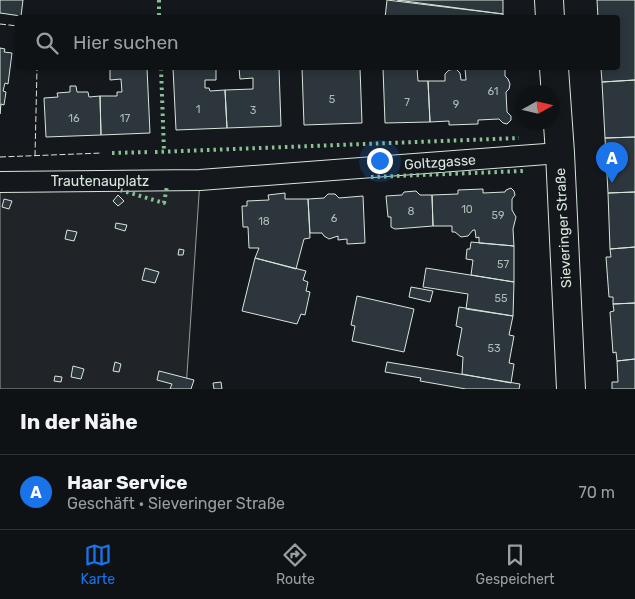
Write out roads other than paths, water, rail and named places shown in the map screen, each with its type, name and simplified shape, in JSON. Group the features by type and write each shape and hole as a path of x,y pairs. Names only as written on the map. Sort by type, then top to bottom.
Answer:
{"main road":[{"path":"549,0 550,15"},
{"name":"Sieveringer Straße","path":"554,70 571,389"}],"street":[{"name":"Goltzgasse","path":"200,180 560,154"},
{"name":"Trautenauplatz","path":"0,182 200,180"}],"place":[{"name":"Haar Service","path":"612,183"}]}
